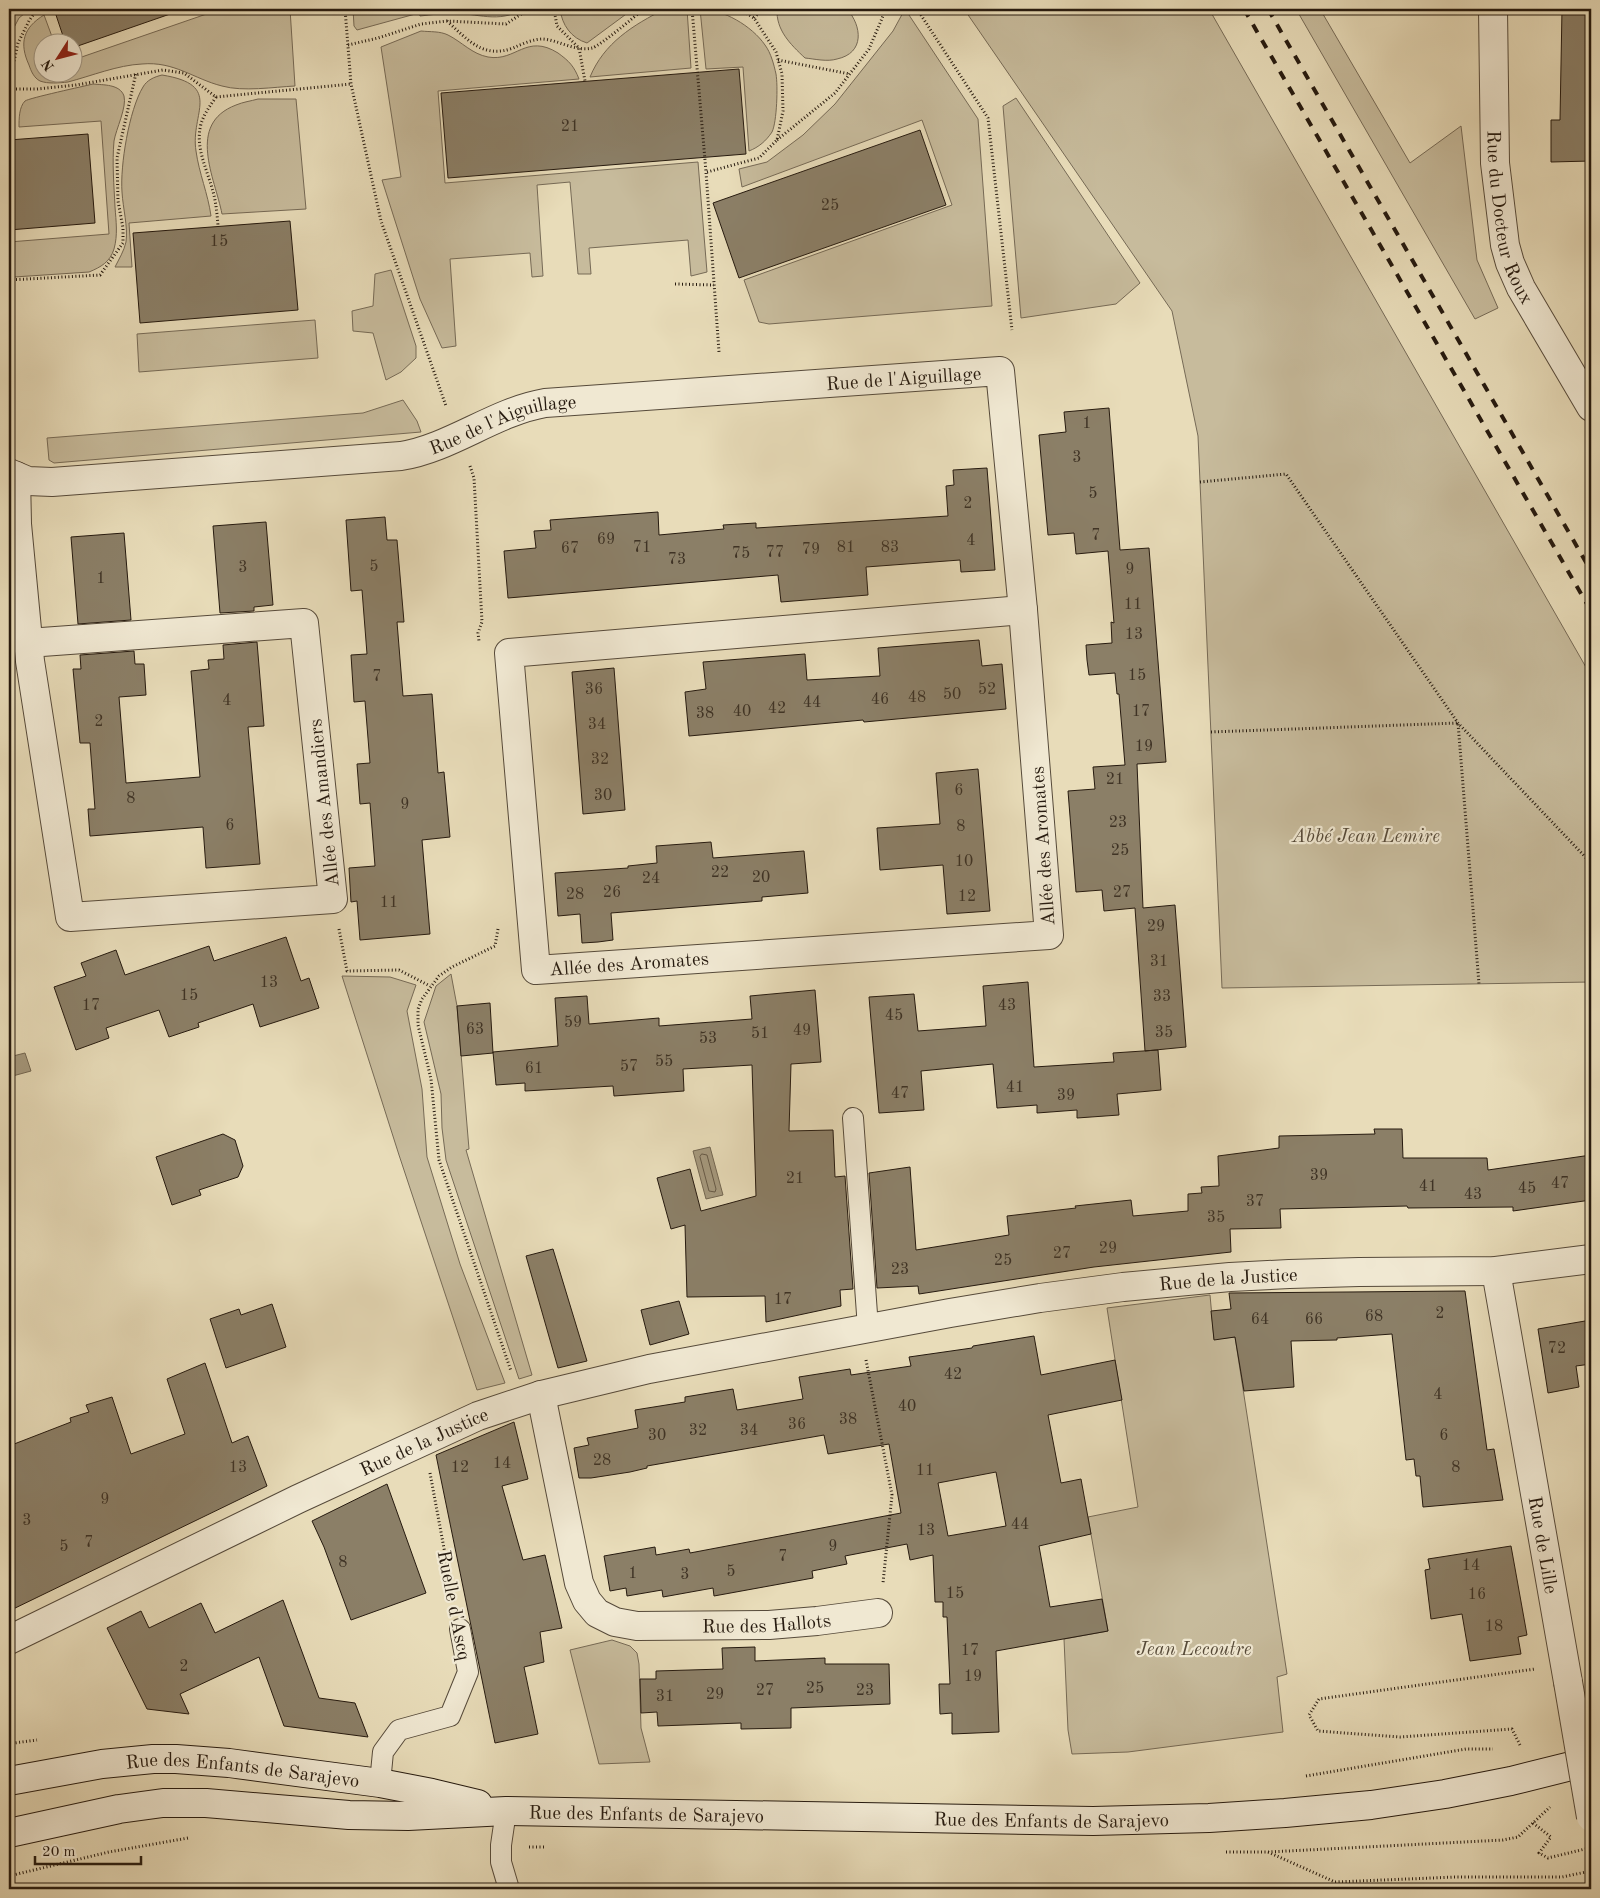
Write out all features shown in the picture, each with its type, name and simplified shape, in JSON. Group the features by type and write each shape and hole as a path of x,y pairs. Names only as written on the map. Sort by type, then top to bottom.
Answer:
{"street":[{"name":"Rue du Docteur Roux","path":"1493,9 1495,163 1505,245 1510,263 1521,288 1591,407"},
{"name":"Rue de l'Aiguillage","path":"12,474 28,481 52,482 400,456 426,450 514,411 545,403 1000,371"},
{"name":"Allée des Aromates","path":"1000,371 1023,610 1049,935 536,970 509,653 1023,610"},
{"name":"Allée des Amandiers","path":"12,474 28,643 70,917 333,900 304,623 28,643"},
{"name":"Rue de la Justice","path":"9,1640 298,1499 478,1416 531,1398 649,1369 1040,1298 1152,1284 1289,1274 1496,1272 1591,1259"},
{"name":"Rue de Lille","path":"1496,1272 1591,1817"},
{"name":"Rue des Hallots","path":"531,1398 579,1583 587,1601 597,1613 615,1622 647,1626 769,1625 878,1613"},
{"name":"Rue des Enfants de Sarajevo","path":"9,1780 102,1764 160,1759 229,1763 432,1793 506,1811"},
{"name":"Rue des Enfants de Sarajevo","path":"9,1833 119,1809 163,1803 390,1816 506,1811 1093,1821 1209,1818 1352,1807 1446,1794 1511,1781 1591,1761"}],"lane":[{"path":"853,1118 864,1329"},
{"name":"Ruelle d'Ascq","path":"380,1784 383,1752 399,1730 450,1716 468,1672 460,1629"},
{"path":"506,1811 501,1862 509,1889"}],"path":[{"path":"9,85 18,42 37,9"},
{"path":"345,9 351,84 381,221 448,410"},
{"path":"348,45 378,38 421,24 447,21 476,24 506,24 529,9"},
{"path":"554,9 557,26 578,48 584,81"},
{"path":"447,21 467,39 488,51 506,50 541,39 578,48 592,48 644,9"},
{"path":"692,9 719,352"},
{"path":"739,9 754,18 776,52 782,74 783,110 777,140"},
{"path":"754,18 762,9"},
{"path":"706,172 759,158 777,140 834,93 870,49 886,9"},
{"path":"918,9 988,118 1012,330"},
{"path":"778,60 850,74"},
{"path":"9,89 37,89 76,85 163,70 184,73 216,97 351,84"},
{"path":"9,280 100,275 123,243 123,228 118,201 117,158 136,74"},
{"path":"216,97 205,114 199,140 215,199 218,226"},
{"path":"675,284 714,285"},
{"path":"468,461 474,478 482,622 478,634 479,643"},
{"path":"1200,482 1286,474 1458,723 1591,863"},
{"path":"1211,732 1458,723"},
{"path":"1458,723 1479,984"},
{"path":"499,924 495,946 452,967 439,976 430,986 418,1010 418,1025 431,1079 439,1160 531,1398"},
{"path":"346,961 348,971 399,970 430,986"},
{"path":"864,1329 892,1495 886,1569 878,1613"},
{"name":"Ruelle d'Ascq","path":"423,1440 460,1629"},
{"path":"1513,1750 1523,1750 1512,1729 1400,1737 1318,1731 1309,1715 1319,1699 1566,1673"},
{"path":"9,1741 14,1743 23,1742"},
{"path":"1303,1776 1466,1750 1494,1750"},
{"path":"1533,1823 1552,1838 1539,1853 1548,1858 1591,1848"},
{"path":"1268,1852 1335,1882 1456,1877 1562,1877 1591,1871"},
{"path":"9,1876 48,1866"}],"green space":[{"path":"9,9 30,9 19,18 9,37"},
{"path":"221,9 290,9 295,86 249,89 230,88 174,68 153,64 124,66 82,78 82,57"},
{"path":"353,9 522,9 497,17 461,13 420,16 419,13 357,30 354,26"},
{"path":"560,9 633,9 587,43 576,38 568,30"},
{"path":"665,9 687,9 691,68 590,77 603,54 611,45 631,29"},
{"path":"700,9 727,15 745,25 753,31 767,48 772,59 777,86 774,127 765,141 749,151 743,67 706,69"},
{"path":"777,9 847,9 856,23 858,31 856,45 846,56 837,59 805,58 789,42 781,30"},
{"path":"905,9 978,119 992,306 769,324 759,322 744,280 952,205 922,120 742,187 739,169 767,162 803,135 835,104 893,31"},
{"name":"Abbé Jean Lemire","path":"964,9 1209,9 1591,676 1591,982 1222,988 1198,436 1172,311"},
{"path":"1296,9 1320,9 1410,163 1461,126 1477,260 1498,308 1475,319"},
{"path":"44,15 50,32 32,32 32,72 24,50 25,37 31,25"},
{"path":"421,31 445,34 467,48 488,57 506,56 529,47 547,48 558,53 568,61 579,79 438,91 445,183 698,162 707,272 691,276 688,240 589,248 591,274 578,274 570,182 537,185 543,276 532,277 530,253 450,259 456,346 442,348 420,299 382,180 401,177 381,47"},
{"path":"162,75 181,80 193,86 198,93 200,102 195,137 196,151 211,216 129,223 132,267 115,267 126,242 122,168 126,138 138,97 143,87 151,79"},
{"path":"43,82 68,82 57,83"},
{"path":"93,84 119,89 125,101 114,141 113,174 116,233 112,254 104,264 89,272 14,277 13,267 9,267 9,242 109,234 101,121 19,127 20,110 25,101"},
{"path":"1016,98 1140,283 1116,304 1021,318 1003,106"},
{"path":"258,99 296,99 306,209 222,214 210,169 208,153 208,138 212,125 221,114 236,105"},
{"path":"391,270 416,346 416,358 401,372 386,380 373,333 353,331 352,311 373,306 375,274"},
{"path":"315,320 318,358 139,372 137,334"},
{"path":"403,400 417,421 421,432 54,463 49,460 47,438 363,413"},
{"path":"451,974 457,1006 469,1149 466,1150 532,1375 519,1379 446,1160 442,1128 441,1094 424,1022 436,986"},
{"path":"342,976 390,977 416,985 407,1011 422,1089 427,1157 460,1264 505,1383 477,1390"},
{"name":"Jean Lecoutre","path":"1210,1295 1214,1339 1235,1337 1287,1674 1277,1677 1283,1732 1128,1752 1072,1754 1068,1730 1064,1639 1108,1631 1088,1517 1138,1507 1107,1308"},
{"path":"612,1640 630,1646 637,1653 641,1728 650,1762 599,1764 570,1650"},
{"path":"816,1886 951,1889 816,1889"}],"water":[{"path":"25,1053 31,1071 9,1077 9,1057"},
{"path":"710,1147 723,1195 706,1199 693,1151"}],"building":[{"path":"54,9 172,9 173,13 82,45 82,32 62,32"},
{"path":"1562,9 1591,9 1591,161 1551,162 1551,120 1560,120"},
{"path":"739,69 746,154 448,178 441,93"},
{"path":"920,130 946,205 739,278 713,203"},
{"path":"88,134 95,223 9,230 9,140"},
{"path":"290,221 298,310 140,323 133,233"},
{"path":"1109,408 1120,550 1149,548 1166,762 1137,764 1143,908 1175,905 1186,1047 1145,1051 1135,908 1104,911 1102,890 1076,892 1068,791 1095,789 1093,767 1125,765 1119,694 1117,694 1115,673 1089,675 1087,660 1086,645 1112,643 1111,622 1114,623 1108,551 1076,554 1074,533 1048,535 1039,435 1066,432 1064,412"},
{"path":"987,468 995,570 961,572 960,560 866,567 868,595 781,602 778,575 508,598 504,551 536,548 534,531 551,530 550,520 658,512 659,535 724,529 723,525 756,523 756,528 948,516 946,486 954,485 953,470"},
{"path":"385,517 387,540 397,540 404,622 397,622 403,696 432,694 438,773 444,772 450,837 422,840 430,934 360,940 357,901 351,902 349,868 375,866 370,803 360,804 357,764 370,763 365,701 354,702 351,655 367,654 362,590 351,591 346,520"},
{"path":"266,522 273,605 254,607 254,611 220,613 213,526"},
{"path":"124,533 131,620 78,624 71,537"},
{"path":"979,640 982,666 1002,664 1006,709 689,736 685,692 706,689 703,662 805,654 807,680 880,676 878,648"},
{"path":"257,642 264,726 248,727 260,864 206,868 203,827 90,836 88,809 95,809 90,743 80,743 73,669 81,669 80,655 134,651 135,664 144,664 146,695 119,697 126,783 200,777 191,671 209,669 208,660 224,659 223,645"},
{"path":"614,668 625,810 583,814 572,672"},
{"path":"978,769 990,911 947,914 943,865 880,870 877,828 940,824 936,773"},
{"path":"711,842 713,858 804,851 808,893 762,897 762,901 611,913 613,940 598,942 582,943 580,914 558,916 555,873 628,868 628,866 657,863 656,846"},
{"path":"286,937 301,981 309,978 319,1008 260,1027 253,1004 198,1023 199,1027 169,1037 159,1010 106,1028 109,1038 76,1050 54,987 86,976 81,963 116,950 125,975 209,946 214,961"},
{"path":"1028,982 1034,1067 1114,1062 1113,1053 1158,1050 1161,1090 1117,1094 1119,1115 1077,1118 1077,1110 1037,1113 1037,1105 997,1108 993,1064 921,1071 924,1110 879,1113 869,997 914,994 918,1031 986,1026 983,986"},
{"path":"815,990 821,1062 791,1064 789,1131 833,1130 835,1177 845,1176 853,1289 840,1290 841,1306 766,1322 765,1296 687,1297 685,1225 671,1229 657,1178 690,1169 701,1211 756,1196 752,1065 683,1069 684,1091 614,1096 613,1086 525,1091 525,1083 496,1085 493,1052 558,1046 555,998 587,996 589,1024 659,1018 659,1026 752,1019 750,996"},
{"path":"490,1003 493,1053 461,1056 457,1006"},
{"path":"1374,1129 1402,1129 1403,1158 1487,1158 1488,1170 1591,1155 1591,1200 1513,1211 1513,1207 1408,1208 1407,1206 1280,1209 1281,1228 1230,1229 1231,1252 1094,1267 919,1294 918,1286 877,1288 869,1173 910,1167 916,1250 1009,1235 1007,1216 1076,1208 1075,1206 1131,1200 1133,1216 1188,1211 1188,1194 1202,1193 1201,1187 1219,1186 1218,1156 1279,1148 1279,1136 1375,1134"},
{"path":"223,1134 235,1140 243,1166 238,1177 199,1190 201,1195 172,1205 156,1157"},
{"path":"553,1249 587,1361 558,1368 526,1256"},
{"path":"1465,1291 1487,1450 1494,1449 1503,1500 1423,1507 1420,1476 1416,1476 1414,1459 1406,1460 1392,1334 1337,1338 1337,1340 1291,1341 1294,1387 1244,1391 1235,1337 1214,1340 1211,1311 1231,1309 1229,1293"},
{"path":"679,1301 689,1334 650,1345 641,1310"},
{"path":"272,1304 286,1347 226,1368 210,1319 239,1309 241,1315"},
{"path":"1591,1320 1591,1364 1576,1366 1579,1387 1548,1393 1538,1329"},
{"path":"1034,1336 1041,1375 1115,1360 1122,1400 1048,1415 1061,1483 1081,1479 1091,1534 1039,1546 1050,1607 1102,1599 1108,1631 996,1651 999,1732 952,1734 952,1713 940,1714 939,1684 950,1684 947,1617 943,1617 943,1602 935,1602 933,1555 910,1560 907,1544 845,1556 847,1564 812,1571 813,1578 714,1596 713,1588 663,1597 662,1590 627,1596 626,1588 610,1591 604,1556 655,1547 656,1555 689,1549 690,1553 901,1513 889,1444 828,1454 824,1435 647,1466 647,1468 630,1472 579,1478 574,1448 589,1445 587,1438 638,1428 635,1410 685,1402 685,1397 733,1389 737,1410 803,1399 799,1377 850,1369 851,1375 911,1366 909,1357 972,1348 973,1346","holes":["996,1472 1006,1526 948,1536 938,1483"]},
{"path":"205,1363 232,1443 248,1436 267,1486 9,1611 9,1446 71,1422 70,1418 89,1412 86,1405 112,1397 131,1454 185,1434 167,1379"},
{"path":"514,1422 528,1479 502,1486 523,1560 545,1555 562,1628 540,1632 544,1662 524,1667 538,1734 495,1743 436,1455"},
{"path":"387,1484 426,1593 351,1620 324,1547 312,1521"},
{"path":"1511,1546 1527,1635 1518,1637 1521,1654 1470,1661 1462,1614 1431,1619 1425,1570 1430,1569 1428,1559"},
{"path":"283,1600 319,1698 355,1703 368,1737 284,1726 259,1657 180,1694 189,1714 147,1709 107,1628 141,1611 149,1628 201,1603 215,1633"},
{"path":"755,1647 755,1661 825,1658 825,1664 889,1664 890,1704 791,1708 791,1728 741,1729 741,1723 658,1726 657,1712 641,1713 640,1679 656,1679 656,1671 723,1669 722,1648"}],"railway":[{"path":"1244,9 1591,611"},
{"path":"1268,9 1591,571"}]}
